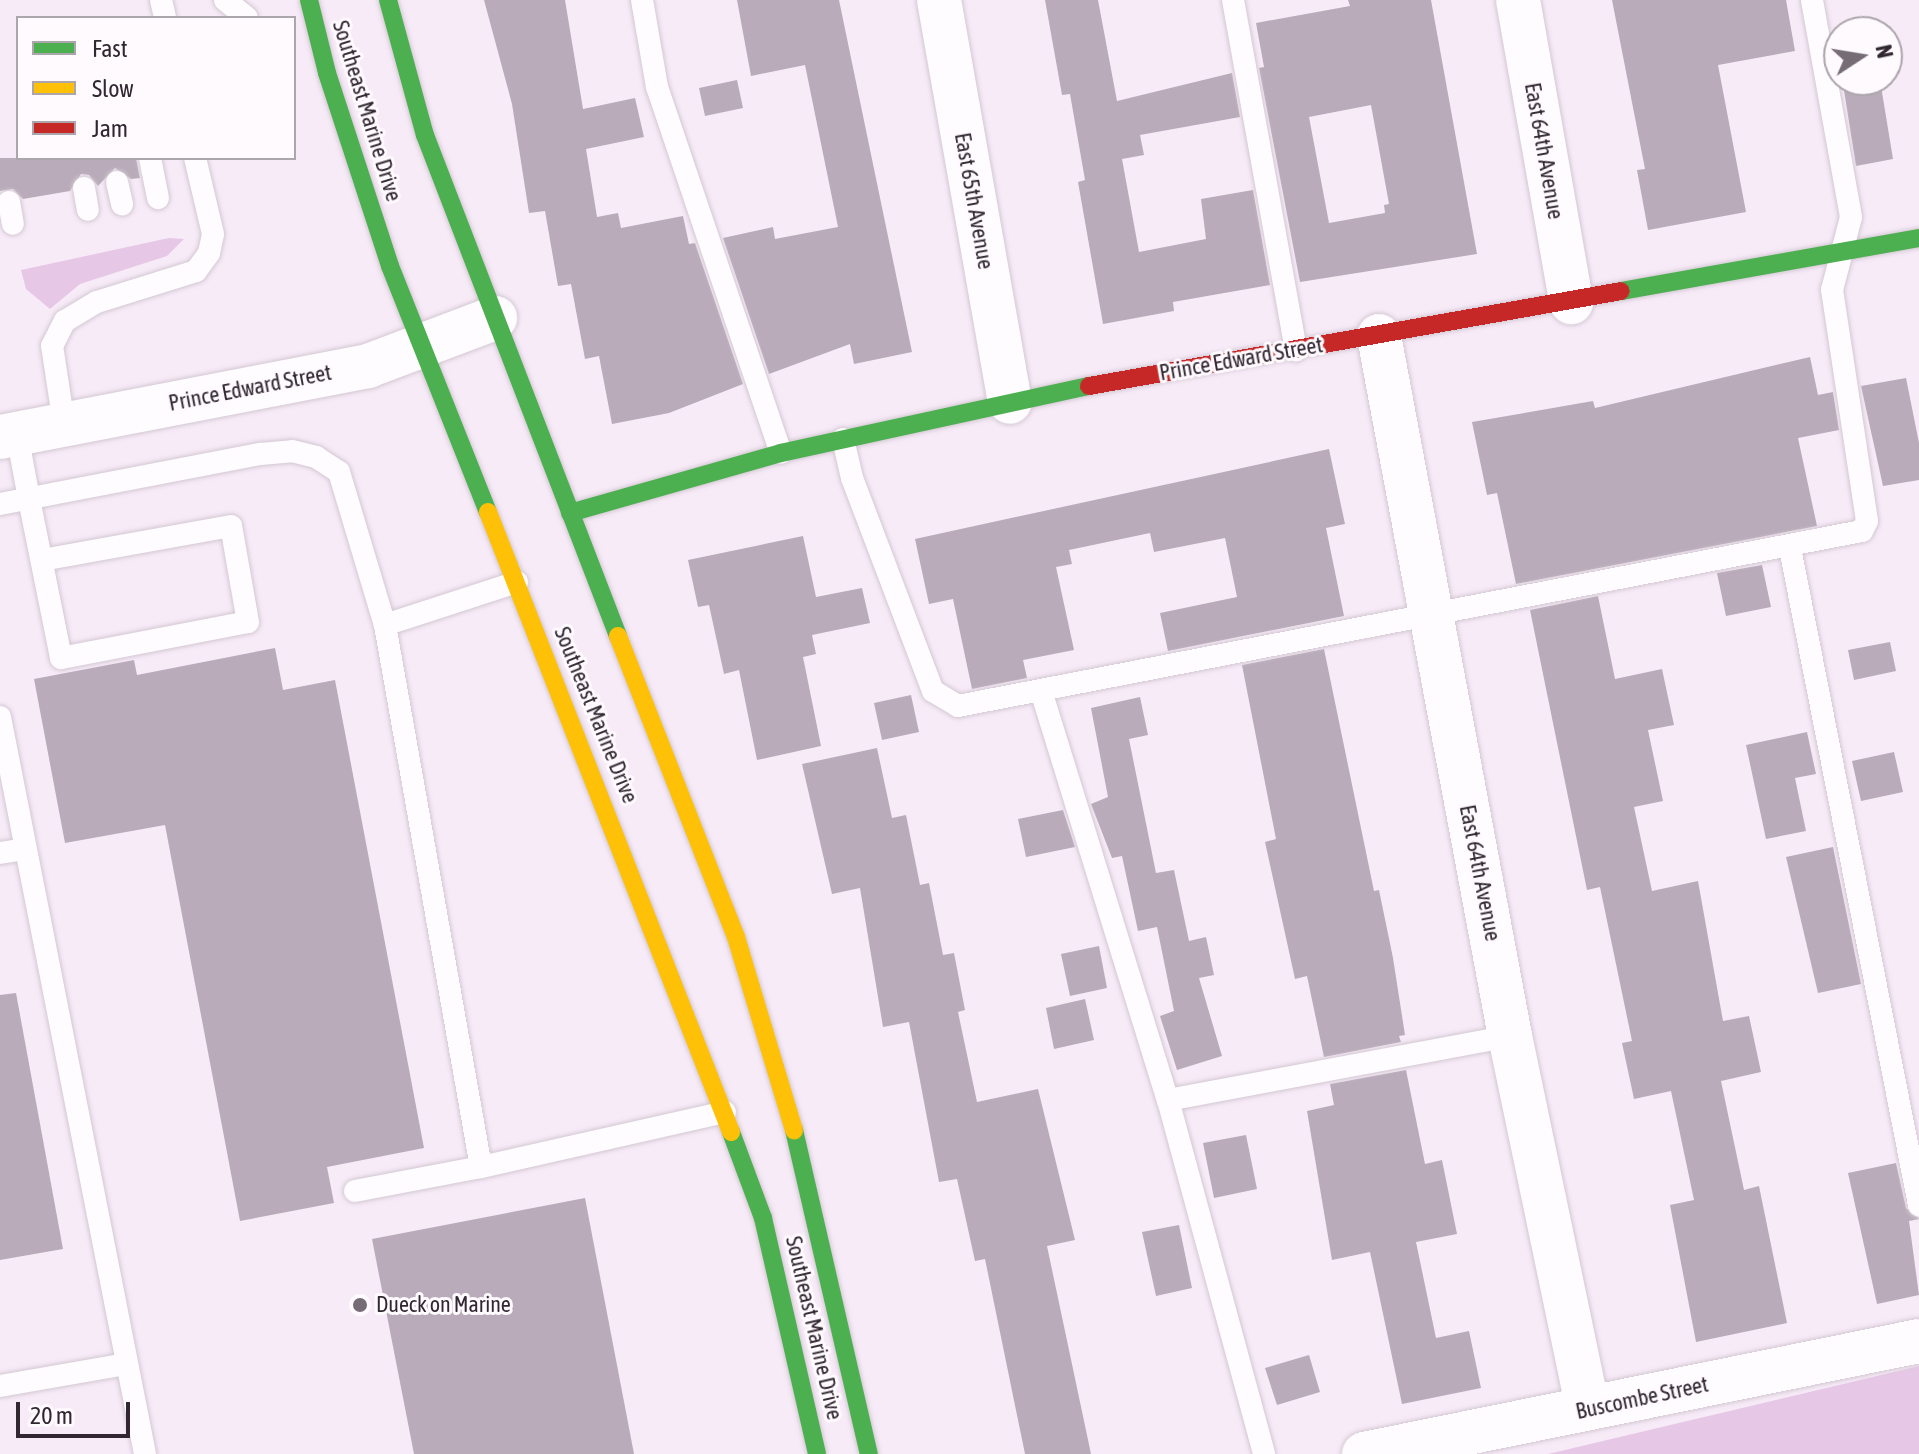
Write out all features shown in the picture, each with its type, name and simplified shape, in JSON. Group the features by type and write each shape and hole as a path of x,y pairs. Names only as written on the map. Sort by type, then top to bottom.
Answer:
{"main road":[{"name":"Southeast Marine Drive","path":"309,0 327,73 421,346 725,1112 763,1218 817,1454"},
{"name":"Southeast Marine Drive","path":"388,0 425,135 736,937 811,1185 869,1454"},
{"name":"Prince Edward Street","path":"570,513 781,453 1010,402 1919,238"}],"street":[{"name":"East 65th Avenue","path":"939,0 1010,402"},
{"name":"East 64th Avenue","path":"1518,0 1571,302"},
{"name":"Prince Edward Street","path":"8,435 368,366 495,318"},
{"name":"East 64th Avenue","path":"1379,336 1510,1036 1588,1408"},
{"name":"Buscombe Street","path":"1364,1454 1503,1441 1588,1408 1919,1341"}],"lane":[{"path":"225,0 245,16"},
{"path":"642,0 657,87 781,453"},
{"path":"1233,0 1296,350"},
{"path":"843,439 852,478 933,691 958,706 1042,694 1790,548 1862,531 1867,521 1832,290 1851,217 1812,0"},
{"path":"296,53 327,73"},
{"path":"150,160 158,198"},
{"path":"64,424 52,346 65,321 97,302 196,271 209,253 213,234 195,160"},
{"path":"8,435 29,499 61,658 248,622 231,526 42,560"},
{"path":"0,504 260,454 292,451 316,457 339,472 385,625 481,1167"},
{"path":"1790,548 1919,1205"},
{"path":"385,625 517,582"},
{"path":"1042,694 1168,1100 1264,1454"},
{"path":"0,717 145,1454"},
{"path":"0,853 24,849"},
{"path":"1168,1100 1510,1036"},
{"path":"355,1191 481,1167 725,1112"},
{"path":"0,1386 126,1364"}],"shaded area":[{"path":"169,238 184,239 167,256 80,284 50,309 26,289 21,270"},
{"path":"1919,1366 1919,1454 1548,1454"}],"building":[{"path":"484,0 565,0 583,109 635,98 644,137 586,149 597,217 618,213 621,228 683,216 689,244 695,243 743,384 669,413 612,424 599,356 585,359 571,284 558,286 545,211 529,213 512,104"},
{"path":"737,0 839,0 912,352 854,364 850,344 769,374 723,238 773,227 775,239 838,227 805,65 751,76"},
{"path":"1045,0 1098,0 1117,101 1232,73 1240,117 1140,135 1144,155 1122,159 1139,252 1206,239 1201,199 1253,190 1270,285 1173,302 1174,311 1103,324 1078,182 1085,180 1070,94 1062,95"},
{"path":"1348,0 1431,0 1477,254 1300,282 1259,68 1264,67 1256,23 1350,6","holes":["1371,105 1389,204 1384,205 1385,213 1329,223 1309,117"]},
{"path":"1612,0 1786,0 1795,51 1718,65 1746,212 1648,230 1637,170 1645,169"},
{"path":"737,80 743,108 705,116 699,88"},
{"path":"1845,96 1883,96 1893,159 1856,166"},
{"path":"0,158 136,160 140,178 131,179 115,168 98,186 89,175 81,174 70,191 23,199 13,189 0,191"},
{"path":"1810,357 1818,395 1833,392 1839,430 1798,438 1817,526 1516,584 1497,493 1487,495 1472,422 1593,401 1595,408"},
{"path":"1906,378 1919,443 1919,480 1883,486 1861,386"},
{"path":"1329,449 1345,524 1326,528 1344,616 1168,651 1160,613 1237,597 1225,538 1154,552 1150,533 1069,550 1072,564 1056,567 1074,650 1023,660 1027,678 972,689 953,599 929,604 915,539"},
{"path":"803,536 816,597 862,588 870,623 812,635 816,654 803,657 821,746 757,760 739,670 724,674 709,605 698,607 688,560"},
{"path":"1762,565 1771,607 1726,616 1717,573"},
{"path":"1598,596 1615,679 1662,669 1674,725 1648,730 1663,801 1634,807 1652,891 1698,881 1723,1021 1749,1016 1761,1072 1721,1081 1744,1190 1759,1186 1787,1323 1696,1342 1670,1205 1694,1200 1671,1091 1634,1099 1622,1043 1632,1041 1600,887 1587,890 1530,610"},
{"path":"1890,642 1896,671 1854,680 1848,650"},
{"path":"275,648 283,690 335,680 424,1148 327,1167 334,1203 240,1221 165,825 65,843 34,679 134,660 137,675"},
{"path":"1324,649 1374,891 1379,890 1405,1035 1399,1036 1401,1042 1324,1057 1307,976 1295,979 1265,842 1276,839 1242,665"},
{"path":"911,695 919,732 882,740 874,703"},
{"path":"1140,697 1148,735 1129,739 1156,873 1174,870 1189,941 1206,937 1214,975 1199,978 1222,1056 1177,1070 1160,1016 1174,1011 1157,927 1138,931 1122,856 1112,858 1091,804 1108,797 1091,708"},
{"path":"1807,732 1816,774 1795,778 1806,831 1766,839 1746,745"},
{"path":"877,748 892,818 906,815 920,885 929,883 943,955 954,953 965,1010 958,1012 977,1102 1038,1089 1075,1240 1047,1246 1091,1454 1025,1454 985,1259 975,1261 957,1179 939,1182 909,1022 883,1027 860,888 832,894 802,764"},
{"path":"1894,752 1903,792 1861,801 1852,761"},
{"path":"1063,810 1075,847 1026,857 1018,819"},
{"path":"1833,847 1861,984 1818,993 1786,857"},
{"path":"1099,946 1107,988 1070,996 1061,954"},
{"path":"16,993 63,1249 0,1260 0,995"},
{"path":"1085,999 1094,1040 1054,1049 1046,1008"},
{"path":"1406,1070 1425,1164 1442,1160 1457,1234 1416,1242 1436,1338 1469,1331 1481,1388 1402,1404 1370,1252 1332,1260 1307,1111 1334,1105 1330,1084"},
{"path":"1246,1135 1257,1189 1214,1198 1203,1143"},
{"path":"1896,1163 1906,1208 1919,1219 1909,1221 1919,1295 1877,1304 1848,1173"},
{"path":"585,1198 634,1454 414,1454 372,1239"},
{"path":"1179,1225 1192,1288 1156,1296 1142,1232"},
{"path":"1309,1355 1320,1392 1277,1405 1265,1368"}],"traffic: fast":[{"path":"309,0 327,73 390,266 488,512"},
{"path":"388,0 425,135 618,636"},
{"path":"1621,291 1919,238"},
{"path":"570,513 781,453 1089,386"},
{"path":"794,1130 869,1454"},
{"path":"731,1132 763,1218 817,1454"}],"traffic: slow":[{"path":"488,512 731,1132"},
{"path":"618,636 736,937 794,1130"}],"traffic: jam":[{"path":"1089,386 1621,291"}],"place":[{"name":"Dueck on Marine","path":"360,1305"}]}
